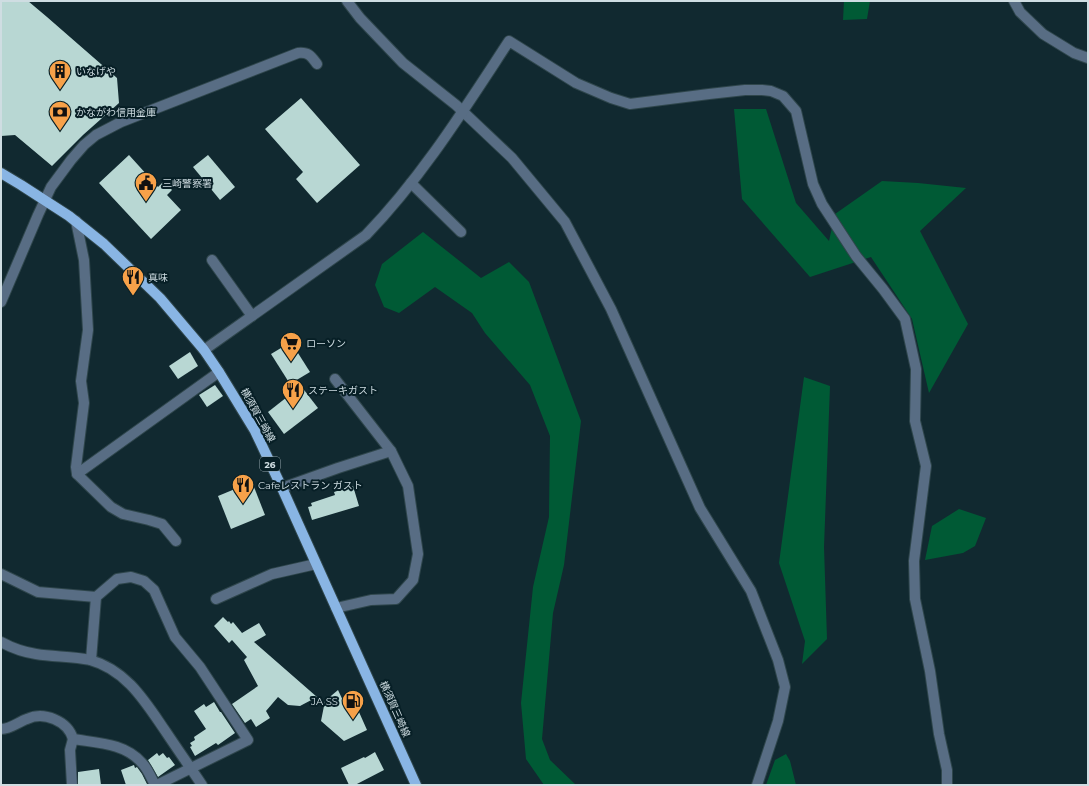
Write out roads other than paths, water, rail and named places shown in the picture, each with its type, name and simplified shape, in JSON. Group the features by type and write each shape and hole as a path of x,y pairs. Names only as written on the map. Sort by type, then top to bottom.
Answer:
{"main road":[{"name":"横須賀三崎線","path":"1,173 76,221 104,244 168,307 204,350 219,372 255,432 282,488 416,785"}],"street":[{"path":"347,1 360,18 402,64 456,105 512,158 565,222 611,309 700,508 751,592 778,660 785,687 778,721 757,785"},
{"path":"1014,1 1020,12 1043,34 1074,53 1088,58"},
{"path":"204,350 366,235 386,214 411,183 463,112 509,41 576,83 610,98 630,104 745,90 771,91 784,96 796,111 813,184 822,204 856,256 905,319 916,369 915,421 926,466 914,561 915,599 930,671 939,734 947,770 947,785"},
{"path":"1,302 51,187 71,160 84,145 96,135 109,128 213,85 298,53 305,52 311,56 317,64"},
{"path":"411,183 461,232"},
{"path":"76,221 84,260 88,330 81,381 84,403 76,467 77,474 111,507 123,514 162,524 176,541"},
{"path":"212,260 252,316"},
{"path":"77,474 219,372"},
{"path":"335,379 391,451 408,486 418,554 413,580 396,599 372,600 336,608"},
{"path":"282,488 391,451"},
{"path":"216,599 272,574 316,564"},
{"path":"1,574 38,592 96,597"},
{"path":"73,739 110,745 126,750 142,763 156,785 248,740 200,667 175,637 154,590 144,581 131,577 117,579 96,597 91,660"},
{"path":"1,642 18,650 34,654 91,660 112,670 128,681 147,704 202,785"},
{"path":"1,729 16,725 27,718 42,716 61,722 67,727 73,739 70,750 72,785"}],"place":[{"name":"いなげや","path":"60,90"},
{"name":"かながわ信用金庫","path":"60,132"},
{"name":"三崎警察署","path":"146,202"},
{"name":"真味","path":"133,296"},
{"name":"ローソン","path":"291,362"},
{"name":"ステーキガスト","path":"293,410"},
{"name":"Cafeレストラン ガスト","path":"243,504"},
{"name":"JA SS","path":"353,720"}]}
